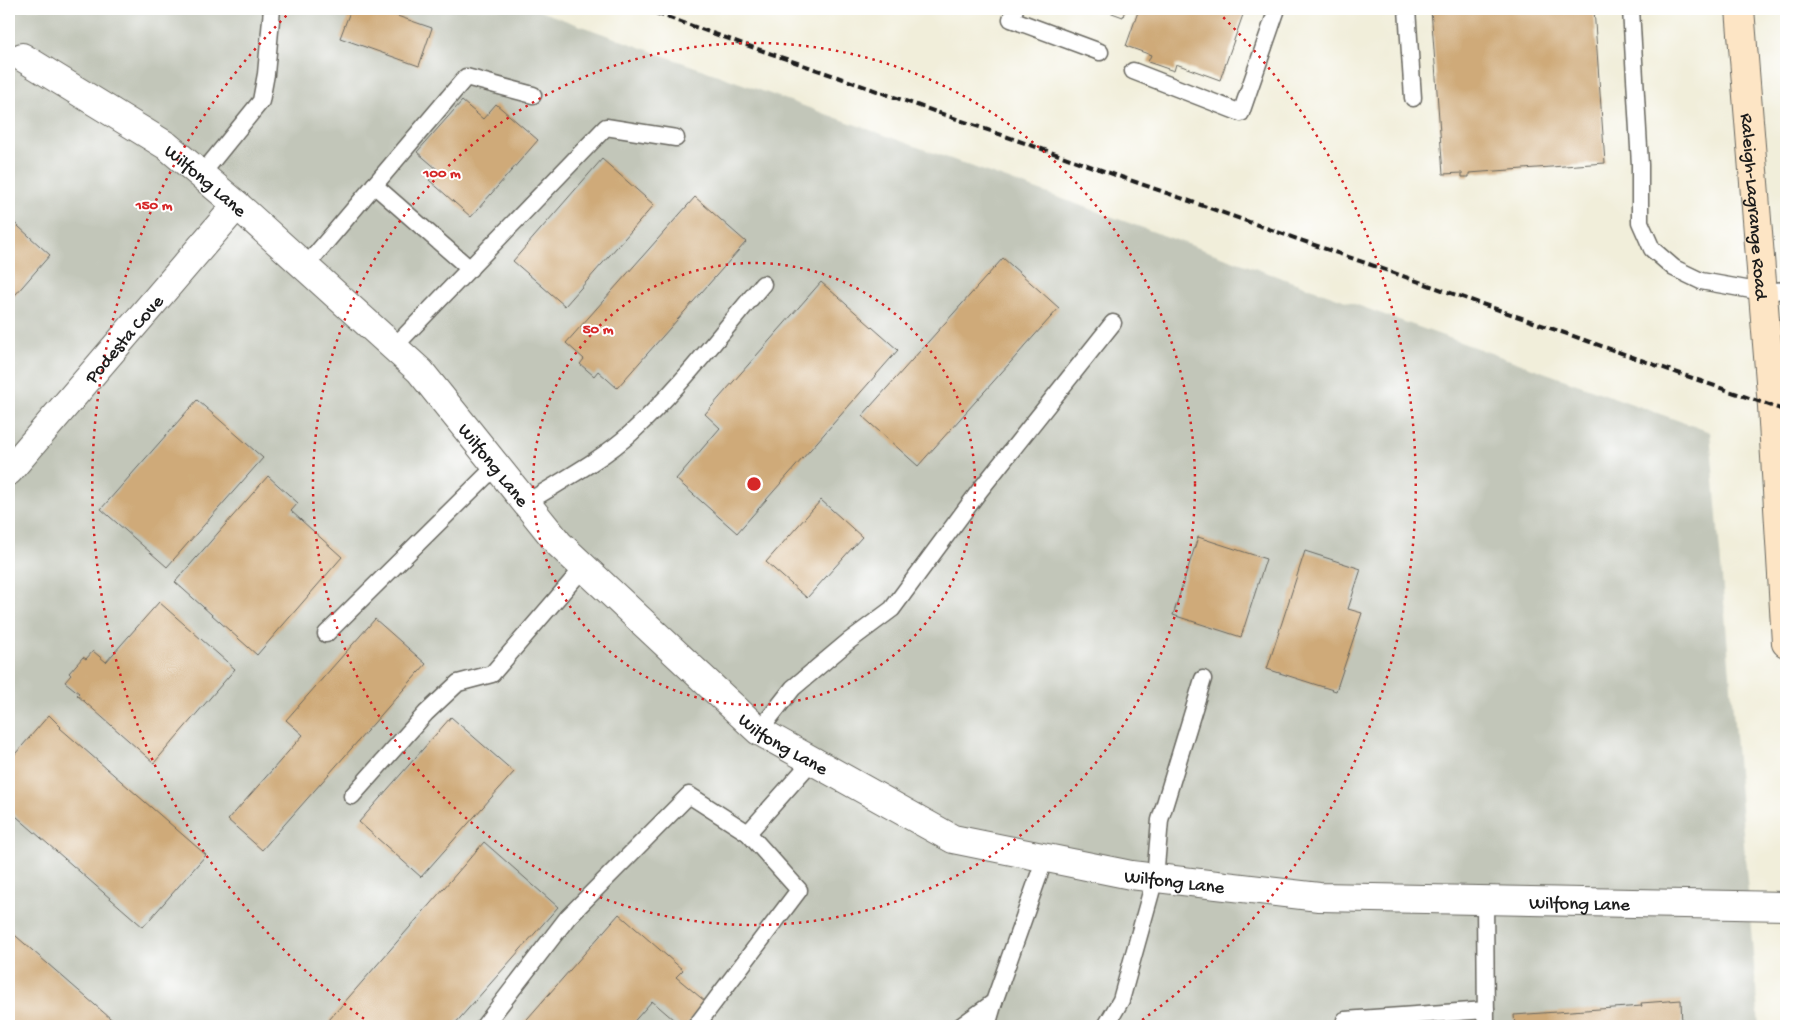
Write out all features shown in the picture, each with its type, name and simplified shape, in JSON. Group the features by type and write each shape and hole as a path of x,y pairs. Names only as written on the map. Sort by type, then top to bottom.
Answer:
{"main road":[{"name":"Raleigh-Lagrange Road","path":"1740,9 1775,291 1786,643"}],"street":[{"name":"Wilfong Lane","path":"13,55 167,146 237,205 394,347 420,371 559,544 760,731 953,839 1155,878 1319,897 1786,906"},
{"name":"Podesta Cove","path":"9,472 237,205"}],"lane":[{"path":"201,175 260,101 266,74 272,9"},
{"path":"1015,9 1011,18 1100,52"},
{"path":"1133,71 1242,112 1277,9"},
{"path":"1407,9 1413,98"},
{"path":"1631,9 1640,165 1640,222 1652,249 1674,268 1701,281 1775,291"},
{"path":"305,267 466,76 533,95"},
{"path":"394,347 606,127 676,138"},
{"path":"374,185 470,268"},
{"path":"526,503 588,464 630,434 673,390 763,284"},
{"path":"760,731 793,688 849,641 892,609 980,490 1113,323"},
{"path":"326,634 496,466"},
{"path":"352,796 426,713 458,683 492,674 584,567"},
{"path":"1106,1026 1121,1000 1155,878 1160,820 1203,679"},
{"path":"748,833 812,761"},
{"path":"484,1026 568,917 689,796 748,833 799,890 696,1026"},
{"path":"988,1026 994,1002 1045,858"},
{"path":"1346,1026 1345,1020 1486,1018 1485,900"},
{"path":"961,1026 994,1002"}],"shaded area":[{"path":"9,9 534,9 1710,432 1759,1026 9,1026"}],"building":[{"path":"351,9 377,9 432,28 419,66 340,38"},
{"path":"1101,9 1125,9 1123,17"},
{"path":"1139,9 1245,9 1220,80 1176,64 1174,71 1148,62 1151,55 1126,46"},
{"path":"1431,9 1594,9 1605,163 1469,173 1469,177 1462,177 1462,173 1443,174"},
{"path":"462,101 483,119 496,104 538,140 471,217 429,180 438,170 417,152"},
{"path":"602,159 654,205 565,306 513,261"},
{"path":"695,197 746,242 617,388 598,371 594,376 580,364 584,359 566,343"},
{"path":"9,218 50,255 9,302"},
{"path":"1003,258 1059,308 918,466 862,416"},
{"path":"821,282 898,350 737,533 676,479 720,428 705,414"},
{"path":"197,400 263,458 167,567 101,509"},
{"path":"268,476 298,503 291,511 342,557 257,655 175,582"},
{"path":"821,500 862,537 807,598 766,562"},
{"path":"1198,537 1266,559 1241,637 1173,615"},
{"path":"1305,551 1361,569 1348,609 1362,613 1336,691 1267,669"},
{"path":"159,602 235,669 154,763 77,695 79,693 65,682 71,675 69,673 83,657 86,659 93,651 106,662"},
{"path":"375,619 426,664 262,850 228,820 303,735 286,720"},
{"path":"49,715 60,728 206,855 143,927 9,810 9,761"},
{"path":"451,717 514,772 421,877 359,822"},
{"path":"484,842 558,907 453,1026 336,1026 329,1020"},
{"path":"619,914 683,970 676,977 706,1002 685,1026 681,1026 652,1001 630,1026 521,1026"},
{"path":"9,930 118,1025 9,1026"},
{"path":"1681,1000 1682,1026 1515,1026 1514,1015 1642,1006 1641,1003"}],"railway":[{"path":"644,9 1786,411"}]}
